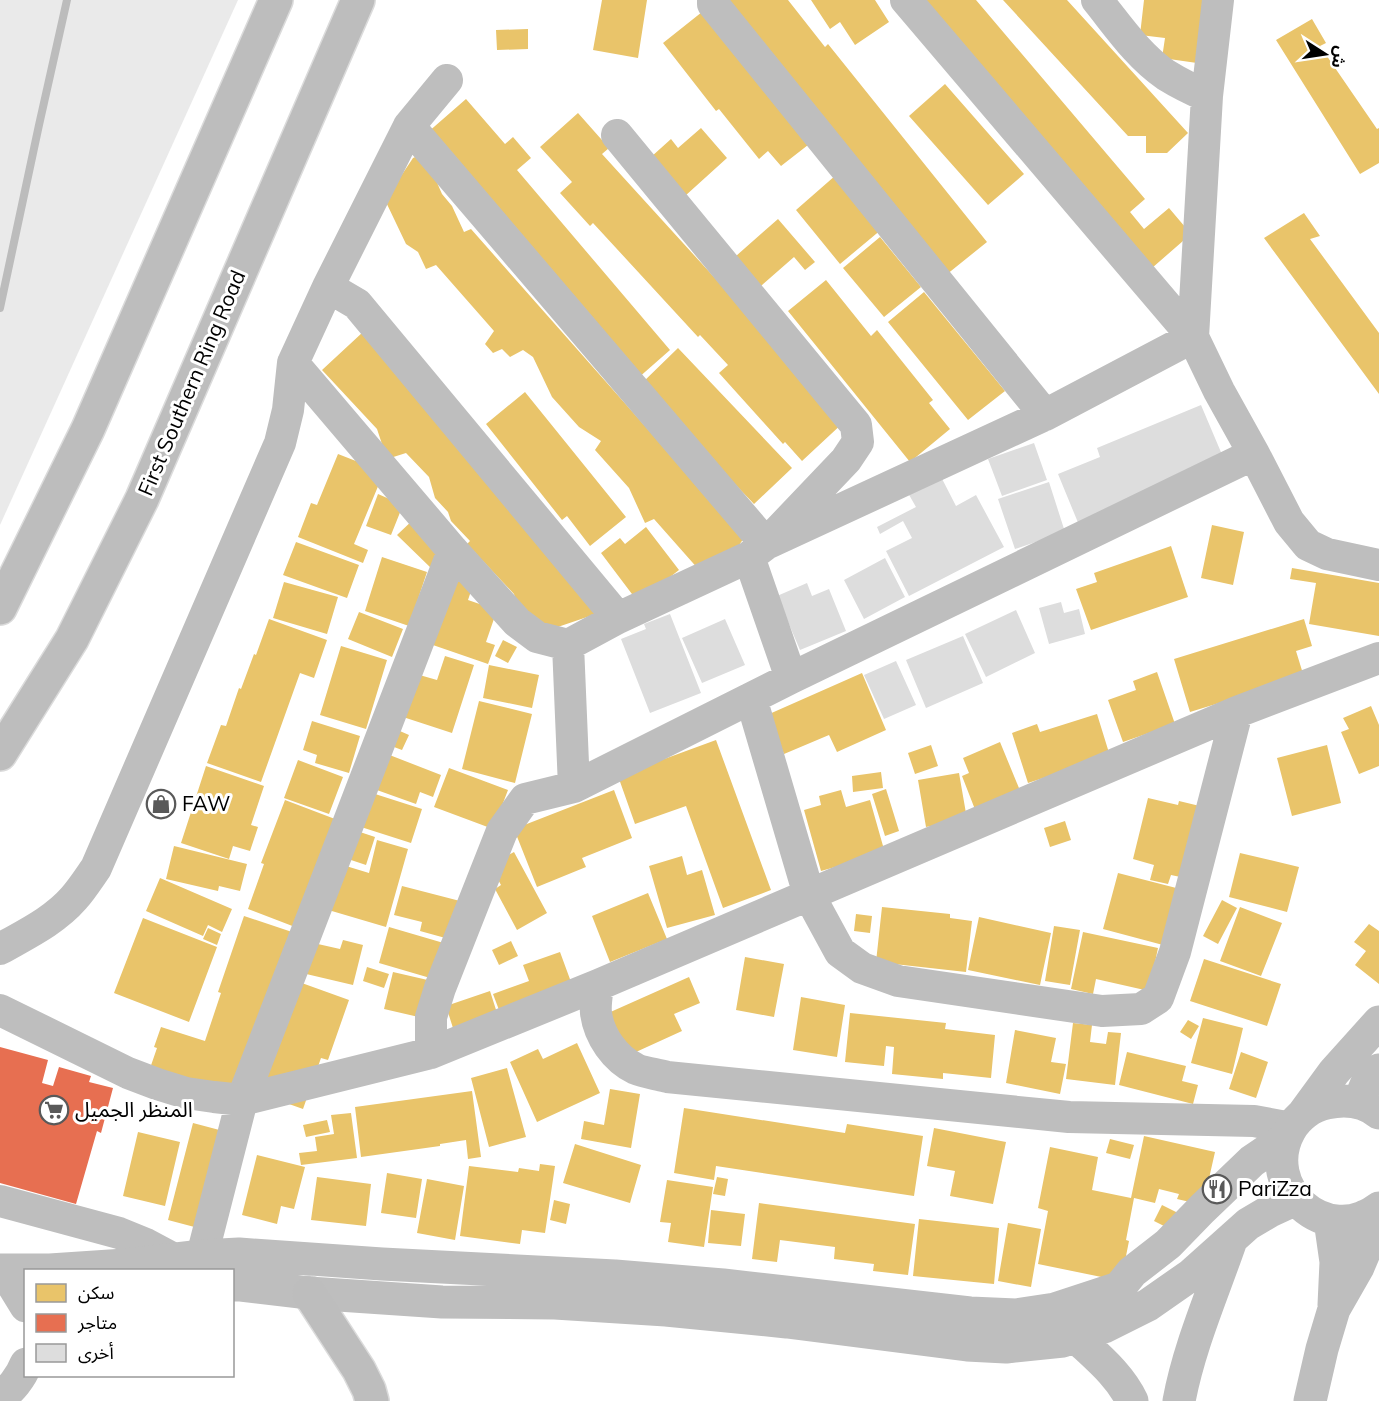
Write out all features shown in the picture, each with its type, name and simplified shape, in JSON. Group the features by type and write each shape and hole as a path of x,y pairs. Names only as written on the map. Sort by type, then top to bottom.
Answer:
{"highway":[{"path":"0,608 88,429 276,0"},
{"name":"First Southern Ring Road","path":"0,754 72,639 142,499 358,0"},
{"path":"309,1293 359,1370 372,1401"}],"street":[{"path":"713,0 713,4 1045,415"},
{"path":"906,0 1194,337 1219,391 1289,522 1308,545 1327,554 1379,565"},
{"path":"1097,0 1154,65 1173,79 1207,96"},
{"path":"1194,337 1207,96 1218,0"},
{"path":"0,949 58,914 72,900 96,868 280,443 288,410 293,363 328,287 409,126 447,80"},
{"path":"409,126 758,550 791,678"},
{"path":"617,135 856,425 858,442 846,460 758,550"},
{"path":"328,287 357,304 618,618"},
{"path":"293,363 453,551 517,622 537,637 568,645 758,550 1045,415 1194,337"},
{"path":"431,1053 431,1017 440,988 501,831 525,799 574,787 791,678 1254,454"},
{"path":"189,1258 242,1100 453,551"},
{"path":"568,645 574,787"},
{"path":"0,1010 128,1073 157,1084 186,1093 242,1100 431,1053 598,986 1237,712 1379,658"},
{"path":"751,698 809,895 840,952 862,968 898,981 1102,1011 1141,1009 1158,998 1175,952 1237,712"},
{"path":"598,986 596,1011 599,1025 604,1038 613,1050 637,1069 667,1077 1069,1117 1254,1121 1286,1127 1294,1125"},
{"path":"1372,1212 1354,1220 1342,1221 1317,1216 1305,1209 1287,1186 1282,1170 1282,1153 1294,1125 1334,1072 1379,1022"},
{"path":"65,1269 239,1254 615,1276 723,1285 970,1313 1016,1315 1055,1309 1119,1288 1132,1272 1168,1244 1252,1161 1320,1104 1340,1100 1369,1108 1366,1084 1379,1070"},
{"path":"234,1286 442,1302 555,1302 666,1310 788,1322 967,1346 1006,1347 1063,1341 1104,1327 1148,1305 1191,1275 1248,1224 1296,1199"},
{"path":"0,1201 119,1233 189,1258"},
{"path":"1310,1401 1334,1310 1363,1257 1372,1212"},
{"path":"1330,1220 1336,1274 1334,1310"},
{"path":"1179,1401 1192,1351 1230,1240"},
{"path":"0,1272 24,1271"},
{"path":"0,1272 13,1285 24,1303"},
{"path":"1076,1337 1118,1378 1131,1401"},
{"path":"0,1397 8,1392 24,1369"}],"shaded area":[{"path":"0,0 238,0 0,525"}],"building: سكن":[{"path":"602,0 647,0 638,58 593,50"},
{"path":"728,0 788,0 825,47 828,44 987,242 946,275"},
{"path":"811,0 875,0 889,22 855,45 840,22 830,29"},
{"path":"914,0 976,0 1145,199 1130,212 1144,229 1169,208 1191,234 1152,268"},
{"path":"1003,0 1067,0 1188,133 1167,153 1146,153 1146,136 1128,136"},
{"path":"1144,0 1204,0 1197,63 1162,58 1165,38 1140,35"},
{"path":"702,12 808,145 781,166 768,151 759,159 719,109 716,111 663,43"},
{"path":"1312,19 1326,43 1320,46 1377,129 1379,128 1379,163 1360,174 1276,40"},
{"path":"528,29 528,49 497,50 496,30"},
{"path":"945,84 1024,174 988,205 909,116"},
{"path":"466,99 505,144 513,137 531,158 517,170 670,350 637,379 427,133"},
{"path":"578,113 609,148 602,154 845,421 802,461 785,442 783,444 719,373 728,365 700,335 698,337 593,223 590,226 560,193 572,182 540,147"},
{"path":"701,128 727,158 685,196 651,157 671,139 678,148"},
{"path":"424,153 442,194 452,206 464,232 471,229 744,538 732,555 700,571 654,519 645,523 629,488 595,450 601,441 579,427 552,397 533,357 523,350 510,357 502,349 493,353 485,344 494,331 436,265 426,269 418,252 406,244 385,200 413,158"},
{"path":"836,175 882,229 840,264 796,210"},
{"path":"1304,213 1320,236 1310,239 1379,333 1379,394 1264,238"},
{"path":"778,219 815,262 805,270 794,257 761,286 736,256"},
{"path":"880,237 921,287 884,317 843,268"},
{"path":"826,280 871,336 877,330 933,400 929,403 950,429 910,462 788,311"},
{"path":"924,292 1005,391 968,420 888,322"},
{"path":"363,332 596,614 543,632 517,604 514,594 467,544 470,541 451,521 448,512 435,498 429,477 406,453 387,459 377,429 322,370"},
{"path":"678,348 792,468 754,504 640,385"},
{"path":"525,392 626,517 590,546 567,516 562,520 486,424"},
{"path":"338,454 384,472 354,544 368,550 363,563 298,537 311,503 317,505"},
{"path":"378,494 403,505 391,535 366,526"},
{"path":"415,518 450,552 433,570 397,535"},
{"path":"1212,525 1244,532 1233,585 1201,578"},
{"path":"646,527 679,570 638,602 601,553 620,538 625,544"},
{"path":"296,542 359,565 347,598 283,575"},
{"path":"1171,546 1188,597 1091,630 1076,589 1097,582 1094,573"},
{"path":"382,557 427,572 409,626 365,611"},
{"path":"1292,568 1379,583 1379,636 1309,624 1316,583 1290,579"},
{"path":"453,574 474,582 468,600 497,610 486,642 495,645 488,664 430,644"},
{"path":"284,582 338,597 327,634 273,618"},
{"path":"359,612 403,629 392,657 348,639"},
{"path":"269,619 327,640 314,678 300,673 261,782 207,763 221,725 226,726 239,688 241,689 254,654 256,655"},
{"path":"1304,619 1312,646 1296,651 1304,677 1190,712 1174,659"},
{"path":"503,640 517,647 508,663 495,656"},
{"path":"341,646 387,660 366,729 320,715"},
{"path":"445,656 474,665 452,733 403,717 416,674 437,680"},
{"path":"489,665 539,675 532,708 483,698"},
{"path":"1157,672 1175,724 1123,742 1108,700 1136,690 1133,681"},
{"path":"862,673 886,730 837,752 829,735 784,754 767,715"},
{"path":"479,701 532,714 515,783 462,769"},
{"path":"1371,706 1379,725 1379,766 1359,774 1341,732 1349,729 1343,718"},
{"path":"1097,714 1110,756 1028,783 1012,733 1037,724 1040,732"},
{"path":"312,721 360,736 349,773 315,763 317,755 303,750"},
{"path":"393,728 409,735 402,750 386,744"},
{"path":"716,740 771,890 723,908 686,806 635,824 618,776"},
{"path":"1000,742 1021,793 976,812 962,776 969,773 963,758"},
{"path":"931,745 938,766 915,774 908,753"},
{"path":"1327,745 1341,803 1292,816 1277,758"},
{"path":"387,754 441,775 433,797 420,792 416,804 374,789"},
{"path":"298,760 343,777 329,814 284,798"},
{"path":"206,766 264,786 251,825 258,827 250,851 233,846 229,859 181,843"},
{"path":"449,768 508,790 493,829 434,807"},
{"path":"881,772 883,788 853,792 852,776"},
{"path":"959,773 967,819 926,827 918,780"},
{"path":"886,789 899,831 885,836 872,794"},
{"path":"614,790 632,838 582,858 586,867 537,887 514,829"},
{"path":"841,790 846,807 870,800 885,853 821,871 804,810 821,805 819,796"},
{"path":"372,793 422,809 411,843 361,827"},
{"path":"1148,798 1178,805 1179,801 1208,808 1185,878 1171,875 1168,884 1150,880 1154,865 1133,859"},
{"path":"285,800 335,819 295,927 248,909 264,864 261,863"},
{"path":"1065,821 1071,840 1050,847 1044,828"},
{"path":"354,830 375,837 366,865 345,858"},
{"path":"377,840 408,849 386,927 325,909 346,866 369,873"},
{"path":"174,846 247,864 240,891 219,886 218,891 166,879"},
{"path":"514,852 547,913 517,930 495,889 501,885 490,865"},
{"path":"1240,853 1299,867 1287,912 1229,897"},
{"path":"682,856 687,875 702,870 715,915 667,928 649,866"},
{"path":"1118,873 1184,890 1163,945 1103,929"},
{"path":"160,878 232,909 222,932 208,925 203,936 146,911"},
{"path":"402,886 460,901 449,939 420,931 422,922 394,915"},
{"path":"648,893 667,939 610,962 592,916"},
{"path":"1222,900 1237,908 1218,944 1203,936"},
{"path":"882,907 950,914 950,918 972,921 966,972 876,962"},
{"path":"1240,907 1282,923 1261,976 1220,961"},
{"path":"856,914 872,916 870,933 854,931"},
{"path":"244,916 292,932 229,1105 147,1077 157,1048 154,1047 161,1027 205,1041 221,993 218,992"},
{"path":"979,917 1051,933 1040,985 968,970"},
{"path":"143,918 217,947 189,1022 114,993"},
{"path":"1369,924 1379,931 1379,984 1355,965 1366,951 1354,942"},
{"path":"1054,926 1080,930 1070,985 1045,981"},
{"path":"389,927 447,944 437,980 379,963"},
{"path":"208,928 221,934 217,945 203,939"},
{"path":"1083,932 1158,948 1149,991 1096,979 1093,994 1071,989"},
{"path":"343,940 363,945 353,985 302,973 309,942 340,949"},
{"path":"511,941 518,956 499,965 492,950"},
{"path":"560,952 578,1001 508,1034 493,994 529,981 523,965"},
{"path":"745,957 784,964 774,1017 736,1010"},
{"path":"1204,959 1281,984 1267,1026 1190,1001"},
{"path":"367,967 389,974 384,988 363,981"},
{"path":"393,972 432,981 423,1018 384,1009"},
{"path":"689,977 700,1003 674,1014 682,1031 625,1057 606,1014"},
{"path":"299,982 349,1000 328,1060 321,1058 303,1109 261,1094"},
{"path":"490,991 498,1016 453,1028 446,1006"},
{"path":"801,997 845,1005 837,1057 793,1050"},
{"path":"850,1013 946,1023 945,1029 995,1035 991,1078 943,1073 943,1079 892,1074 894,1047 886,1046 884,1066 845,1062"},
{"path":"1203,1018 1243,1028 1232,1074 1191,1063"},
{"path":"1188,1020 1199,1026 1191,1039 1180,1032"},
{"path":"1073,1023 1092,1025 1090,1042 1106,1044 1108,1032 1121,1033 1115,1085 1066,1079"},
{"path":"1015,1030 1056,1038 1051,1062 1066,1064 1060,1094 1006,1083"},
{"path":"577,1043 600,1093 537,1122 510,1062 538,1049 543,1059"},
{"path":"1127,1052 1186,1066 1182,1081 1198,1085 1193,1104 1119,1085"},
{"path":"1241,1052 1268,1062 1256,1098 1229,1089"},
{"path":"507,1068 526,1137 489,1147 471,1078"},
{"path":"610,1089 640,1094 631,1148 581,1139 584,1121 604,1125"},
{"path":"472,1091 481,1157 468,1159 466,1140 361,1157 355,1107"},
{"path":"684,1108 845,1133 847,1124 923,1136 914,1196 716,1166 714,1180 674,1173"},
{"path":"351,1113 357,1158 301,1165 299,1153 317,1151 315,1137 334,1134 331,1115"},
{"path":"327,1120 330,1132 306,1137 303,1125"},
{"path":"193,1123 227,1132 202,1229 168,1220"},
{"path":"934,1128 1006,1142 993,1204 950,1196 955,1171 927,1166"},
{"path":"138,1132 180,1142 165,1206 123,1196"},
{"path":"1144,1136 1215,1152 1203,1205 1177,1199 1179,1194 1159,1189 1155,1203 1134,1198 1121,1281 1038,1264 1048,1211 1038,1208 1050,1147 1098,1157 1092,1190 1131,1198"},
{"path":"1110,1139 1134,1145 1130,1159 1106,1153"},
{"path":"575,1144 641,1165 630,1203 563,1183"},
{"path":"257,1155 305,1167 294,1209 281,1206 277,1224 242,1215"},
{"path":"540,1164 555,1166 545,1233 522,1230 520,1244 460,1236 469,1166 518,1172 519,1168 539,1171"},
{"path":"387,1173 422,1179 416,1218 381,1213"},
{"path":"317,1177 371,1184 366,1226 311,1220"},
{"path":"717,1177 728,1179 725,1196 713,1194"},
{"path":"427,1179 464,1186 455,1240 417,1233"},
{"path":"667,1180 713,1187 704,1247 668,1242 671,1223 660,1222"},
{"path":"554,1200 570,1204 566,1224 550,1220"},
{"path":"759,1203 915,1224 908,1275 873,1271 874,1264 834,1259 835,1247 780,1240 777,1262 752,1259"},
{"path":"1162,1205 1178,1213 1170,1229 1154,1221"},
{"path":"711,1210 745,1214 741,1246 708,1243"},
{"path":"919,1219 999,1228 994,1284 913,1276"},
{"path":"1008,1223 1041,1229 1031,1287 998,1281"}],"building: متاجر":[{"name":"المنظر الجميل","path":"0,1047 48,1060 42,1083 53,1086 59,1067 91,1076 89,1082 113,1088 101,1133 97,1131 76,1204 0,1183"}],"building: أخرى":[{"path":"1201,405 1226,464 1079,525 1058,474 1100,457 1097,448"},
{"path":"1034,443 1047,480 1002,496 988,459"},
{"path":"937,469 956,506 976,495 1004,547 909,596 886,551 912,538 903,521 880,534 877,527 916,507 904,486"},
{"path":"1049,482 1065,532 1015,549 998,499"},
{"path":"885,558 905,597 864,619 844,580"},
{"path":"807,583 812,596 829,589 846,631 800,650 777,596"},
{"path":"1061,602 1064,613 1079,609 1085,634 1049,644 1039,608"},
{"path":"1016,610 1035,653 986,677 965,634"},
{"path":"670,614 701,693 650,713 621,639 646,629 644,624"},
{"path":"725,619 745,665 702,683 682,638"},
{"path":"963,636 983,683 926,708 906,660"},
{"path":"896,661 916,705 884,719 864,675"}],"waterway":[{"path":"0,308 67,0"}],"place":[{"name":"FAW","path":"161,804"},
{"name":"المنظر الجميل","path":"54,1110"},
{"name":"PariZza","path":"1217,1189"}]}
